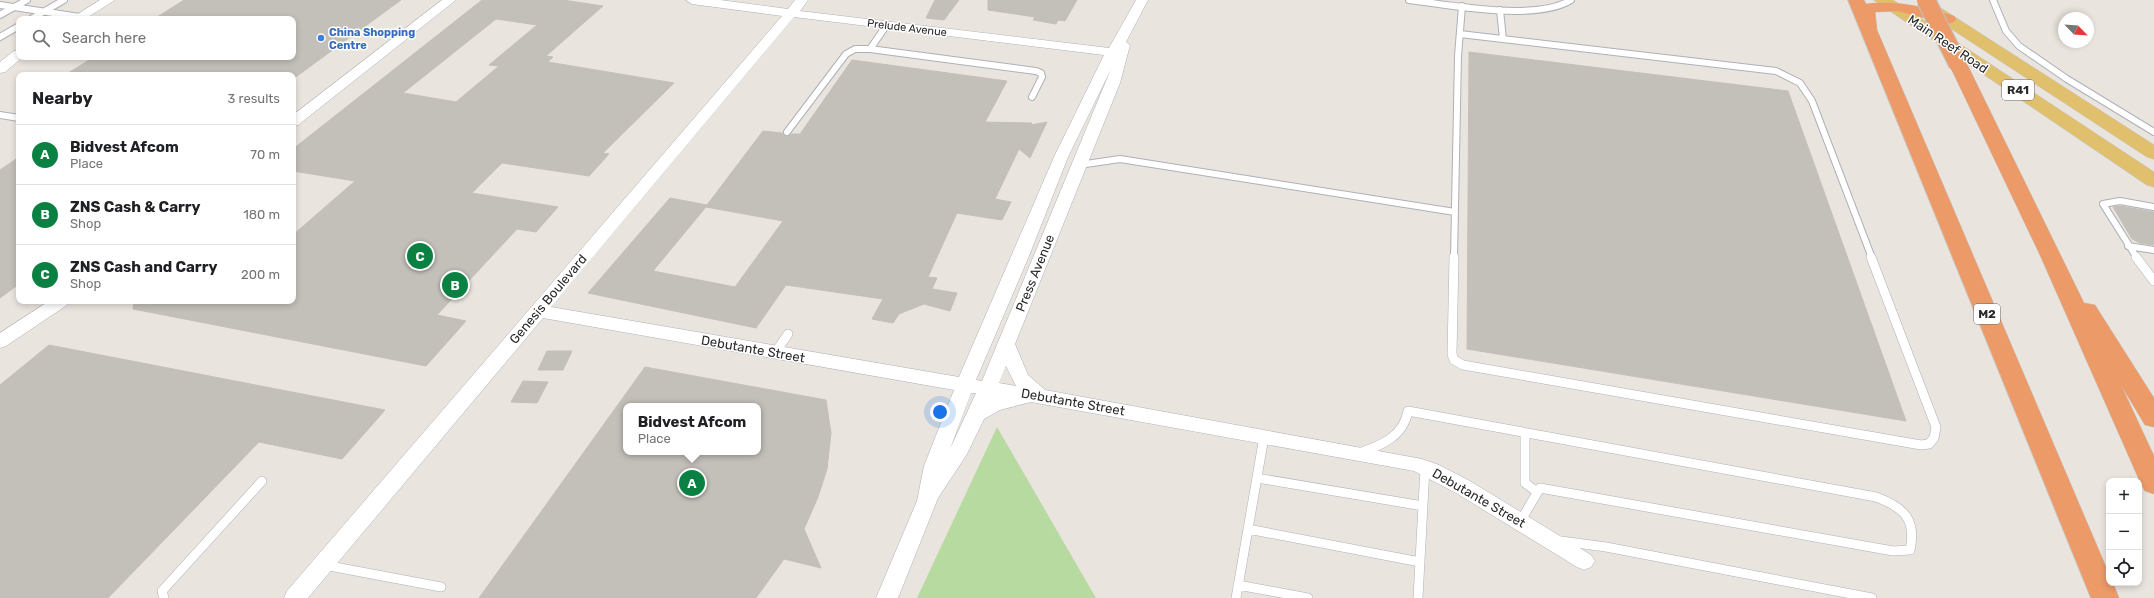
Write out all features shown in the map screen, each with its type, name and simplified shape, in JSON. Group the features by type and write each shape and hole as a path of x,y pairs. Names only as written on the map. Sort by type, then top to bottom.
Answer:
{"highway":[{"path":"1856,0 1869,30"},
{"path":"1926,0 2051,255 2154,484"},
{"path":"1869,30 1868,8 1885,2 1948,19"},
{"name":"M2","path":"1869,30 2104,598"},
{"path":"2051,255 2111,346 2154,418"}],"main road":[{"name":"Main Reef Road","path":"1918,0 2154,153"},
{"name":"Main Reef Road","path":"1885,2 2154,181"}],"street":[{"path":"81,16 109,0"},
{"path":"296,120 450,0"},
{"name":"Prelude Avenue","path":"692,0 886,26 1117,53"},
{"name":"Genesis Boulevard","path":"295,598 802,0"},
{"name":"Press Avenue","path":"927,501 960,450 988,389 1096,124 1123,36 1142,0"},
{"name":"Press Avenue","path":"887,598 927,501 941,444 965,385 1078,121 1117,53"},
{"path":"0,69 16,56"},
{"path":"1078,121 1096,124"},
{"path":"0,342 57,304"},
{"name":"Debutante Street","path":"538,311 775,353 988,389 1040,396 1425,468 1463,487 1584,561"},
{"path":"1006,344 1020,379 1040,396"},
{"path":"977,414 995,404 1018,398 1040,396"}],"lane":[{"path":"0,15 27,0"},
{"path":"36,16 64,0"},
{"path":"1409,0 1500,10 1540,11 1555,9 1568,4 1571,0"},
{"path":"1993,0 2006,31 2019,46 2061,75 2154,132"},
{"path":"0,5 66,16"},
{"path":"1460,34 1776,71 1800,83 1806,89 1815,107 1936,427 1934,438 1929,444 1921,445 1462,365 1454,360 1452,354 1455,212 1460,34 1462,6"},
{"path":"1500,10 1503,39"},
{"path":"870,49 886,26"},
{"path":"0,37 16,28"},
{"path":"787,132 846,54 855,49 870,49 1036,71 1041,73 1042,77 1032,97"},
{"path":"0,115 16,118"},
{"path":"1079,165 1120,159 1455,212"},
{"path":"2154,206 2114,200 2107,200 2103,204 2128,246 2154,281"},
{"path":"2128,246 2154,250"},
{"path":"775,353 788,334"},
{"path":"1356,454 1391,440 1407,422 1408,411 1876,497 1893,502 1910,520 1915,537 1910,550 1893,552 1540,488 1520,522"},
{"path":"1525,433 1525,483 1537,492"},
{"path":"1236,598 1264,437"},
{"path":"1418,598 1425,468"},
{"path":"1257,478 1423,506"},
{"path":"164,598 162,591 262,481"},
{"path":"1248,529 1420,562"},
{"path":"1550,540 1606,547 1872,598"},
{"path":"323,565 441,587"},
{"path":"1238,585 1308,598"}],"green space":[{"path":"997,427 1096,598 917,598"}],"building":[{"name":"China Shopping Centre","path":"184,0 401,0 296,77 296,72 70,72 89,60 296,60 296,16 159,16"},
{"path":"482,0 563,0 603,6 546,56 553,57 548,62 674,83 603,153 609,154 589,176 502,163 472,193 558,207 536,232 517,229 437,315 466,321 426,366 133,309 134,304 296,304 296,232 355,181 296,171 296,147","holes":["496,19 537,25 489,65 499,66 456,102 403,93"]},
{"path":"935,0 959,0 944,20 926,18"},
{"path":"988,0 1077,0 1065,21 1058,20 1056,24 1033,20 1035,17 988,10"},
{"path":"1469,52 1788,91 1906,421 1467,349"},
{"path":"852,60 1007,81 985,122 1032,123 1031,125 1047,122 1030,158 1019,149 995,199 1011,202 1002,220 957,213 928,277 937,278 932,289 957,293 950,311 924,304 899,314 893,323 872,319 883,299 786,285 756,328 588,293 670,198 707,205 763,131 782,133 787,137 792,134 800,134","holes":["706,207 783,221 735,287 653,271"]},
{"path":"16,159 16,286 0,298 0,170"},
{"path":"2120,206 2154,212 2154,245 2140,243 2132,239 2113,207"},
{"path":"49,345 385,410 342,459 259,442 108,598 0,598 0,385"},
{"path":"547,351 572,351 563,370 538,370"},
{"path":"645,367 826,400 831,433 827,469 818,497 804,529 821,568 784,559 756,598 479,598"},
{"path":"523,381 548,382 537,403 511,402"}],"place":[{"name":"China Shopping Centre","path":"321,38"},
{"name":"ZNS Cash and Carry","path":"420,256"},
{"name":"ZNS Cash & Carry","path":"455,285"},
{"name":"Bidvest Afcom","path":"692,483"}]}
